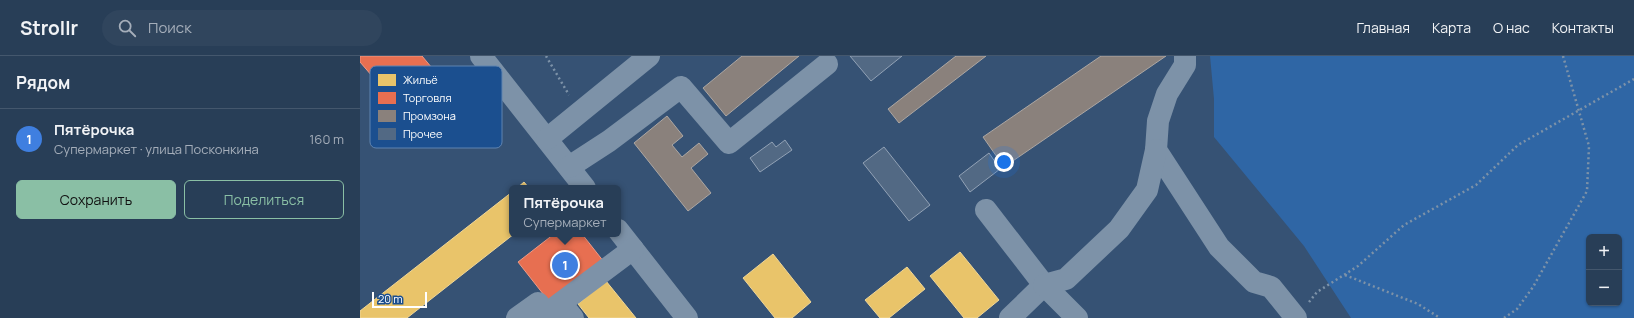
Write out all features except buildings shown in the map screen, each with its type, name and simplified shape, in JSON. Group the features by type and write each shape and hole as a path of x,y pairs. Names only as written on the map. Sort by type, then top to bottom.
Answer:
{"street":[{"path":"482,56 490,66"},
{"path":"547,139 649,56"},
{"path":"1010,318 1044,285 1066,279 1119,229 1147,190 1156,150 1158,121 1167,94 1185,66 1185,56"},
{"path":"569,167 609,141 681,87 729,143 827,64"},
{"path":"502,82 584,185"},
{"path":"1156,150 1219,247 1254,282 1271,287 1301,312"},
{"path":"986,210 1044,285 1077,318"},
{"path":"621,234 687,318"},
{"path":"517,318 538,303 546,314 567,311 633,250"}],"path":[{"path":"1504,318 1517,309 1533,287 1587,191 1589,146 1563,56"},
{"path":"1301,312 1317,292 1358,266 1404,225 1476,185 1518,145 1634,79"},
{"path":"1344,275 1418,304 1440,318"}],"shaded area":[{"path":"1210,56 1634,56 1634,318 1351,318 1304,246 1214,137 1214,99"}],"place":[{"name":"Пятёрочка","path":"565,265"}]}
